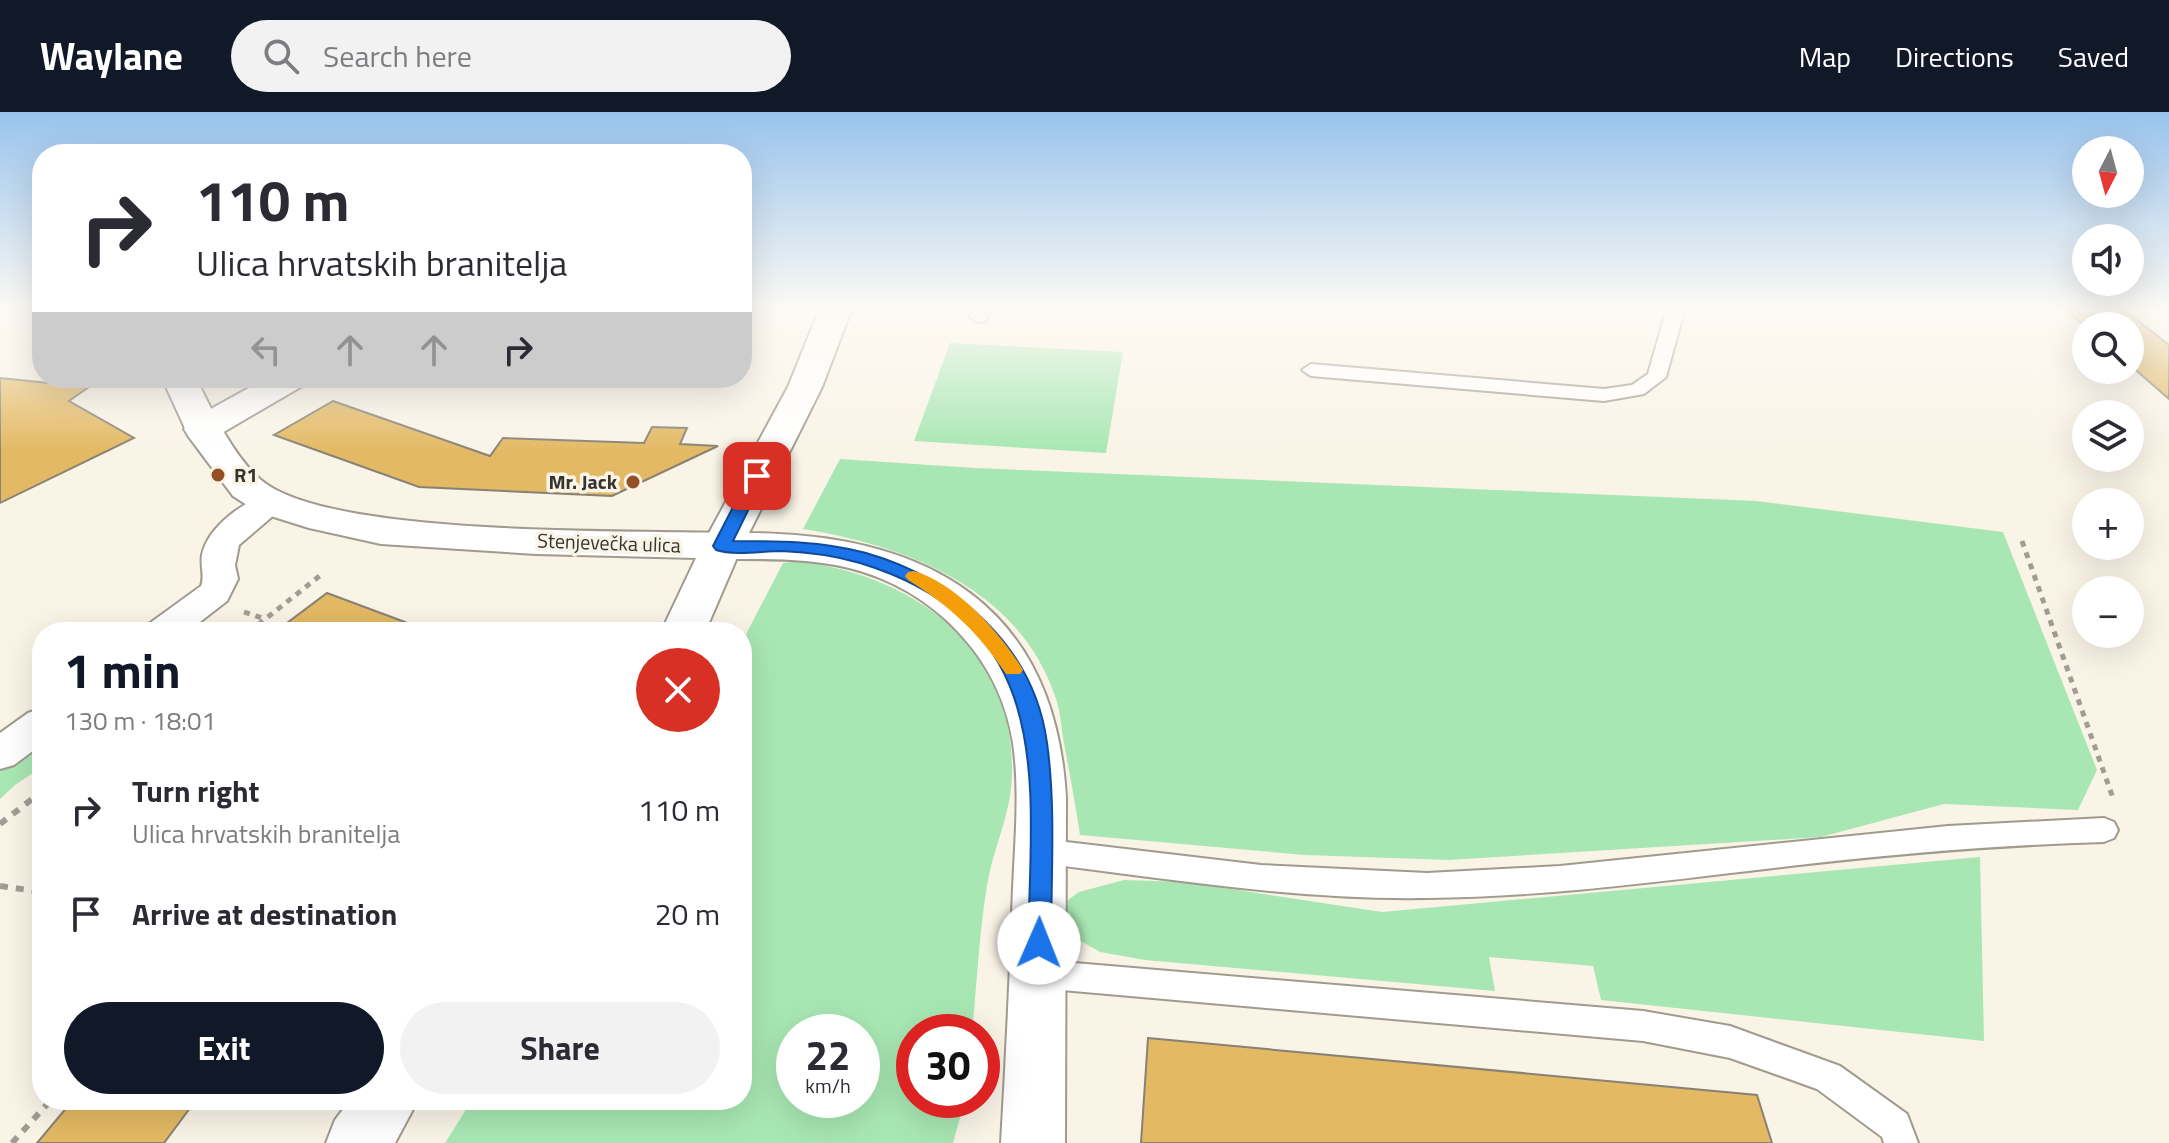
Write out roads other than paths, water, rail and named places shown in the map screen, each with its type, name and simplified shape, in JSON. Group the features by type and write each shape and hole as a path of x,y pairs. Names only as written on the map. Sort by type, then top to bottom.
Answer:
{"street":[{"path":"688,622 722,546 805,387 817,356"},
{"name":"Stenjevečka ulica","path":"184,388 202,429 247,488 272,503 323,519 381,531 536,541 787,546 861,557 914,576 950,599 991,636 1010,664 1025,694 1037,742 1041,851 1033,1143"},
{"path":"202,429 274,388"},
{"path":"176,622 215,593 221,579 217,566 221,543 238,526 272,503"},
{"path":"0,754 32,730"},
{"path":"358,1143 380,1110"}],"lane":[{"path":"1311,370 1604,395 1637,390 1657,377 1663,356"},
{"path":"1041,851 1361,886 1481,885 1767,859 2010,831 2104,830"},
{"path":"1039,974 1643,1026 1730,1042 1828,1077 1895,1126 1901,1143"}],"place":[{"name":"R1","path":"218,475"},
{"name":"Mr. Jack","path":"633,482"}]}
